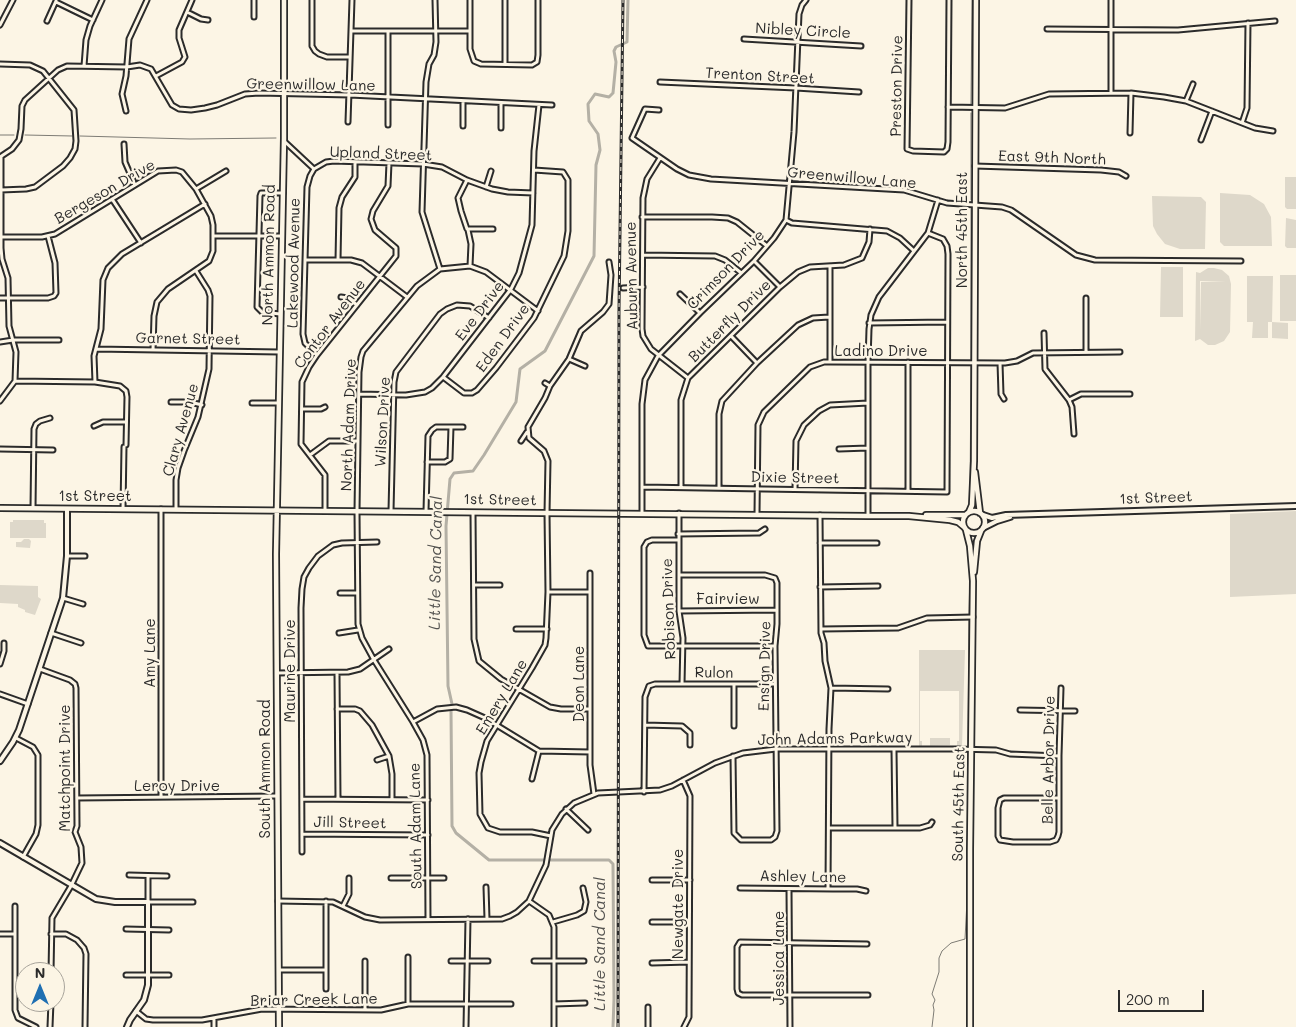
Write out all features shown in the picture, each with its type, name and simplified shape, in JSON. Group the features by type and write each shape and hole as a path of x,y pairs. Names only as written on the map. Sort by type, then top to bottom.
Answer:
{"main road":[{"name":"North Ammon Road","path":"276,510 284,141 284,0"},
{"name":"North 45th East","path":"967,513 972,505 974,461 976,0"},
{"name":"North 45th East","path":"974,461 982,514"},
{"name":"1st Street","path":"0,508 910,516"},
{"name":"South Ammon Road","path":"276,510 278,1027"},
{"path":"974,511 982,514 985,522 982,529 973,532 953,520 910,516 942,514 959,516 974,511"},
{"path":"965,528 963,520 967,513"},
{"name":"South 45th East","path":"965,528 970,546 973,581 970,1027"},
{"name":"South 45th East","path":"973,581 977,541 982,529"}],"street":[{"path":"0,25 13,0"},
{"path":"84,66 86,40 102,0"},
{"path":"126,111 122,94 129,39 147,0"},
{"path":"0,401 15,381 16,352 9,326 8,278 1,254 0,157 12,149 19,140 22,106 25,100 49,78 66,66 140,65 151,69 156,76 182,62 185,57 179,38 179,30 192,0"},
{"path":"254,0 254,17"},
{"path":"312,0 312,46 315,51 327,56 350,57"},
{"path":"348,122 352,0"},
{"path":"435,0 434,55 429,64 426,82 422,212 440,270"},
{"path":"470,0 470,49 474,61 482,64 532,66 537,62 538,55 538,0"},
{"path":"505,0 505,64"},
{"path":"806,0 799,14 796,88 786,220 792,223 878,229 891,232 914,251"},
{"name":"Preston Drive","path":"909,0 907,149 913,152 944,152 947,149 948,107"},
{"path":"949,0 948,107 1005,108 1049,94 1131,93 1186,101 1260,130 1273,131"},
{"path":"1110,93 1111,0"},
{"path":"47,21 56,1 93,20"},
{"path":"186,12 208,20"},
{"path":"1046,29 1187,30 1275,21"},
{"path":"1242,123 1247,108 1248,23"},
{"path":"351,31 470,31"},
{"path":"388,31 388,125"},
{"name":"Nibley Circle","path":"744,39 861,46"},
{"path":"0,64 37,67 49,78 74,110 76,118 75,148 63,166 36,187 26,190 1,190"},
{"name":"Greenwillow Lane","path":"156,76 172,106 179,109 205,108 245,94 284,93 552,105"},
{"name":"Trenton Street","path":"660,82 859,92"},
{"path":"1186,101 1193,84"},
{"path":"1130,133 1131,93"},
{"path":"463,102 463,126"},
{"path":"501,104 501,128"},
{"name":"Eve Drive","path":"359,394 393,395 425,392 432,388 444,377 511,289 517,279 531,235 534,145 539,105"},
{"name":"Greenwillow Lane","path":"659,110 645,109 632,136 632,140 683,173 698,178 904,190 959,205 1002,207 1010,210 1069,251 1084,258 1105,261 1241,261"},
{"path":"1201,140 1212,111"},
{"name":"Upland Street","path":"284,141 314,169 326,162 423,164 442,167 486,187 508,192 533,192"},
{"path":"124,144 125,162 135,185"},
{"name":"Auburn Avenue","path":"660,158 645,186 642,217 643,336 658,356 688,378"},
{"path":"338,260 339,208 342,197 355,177 356,162"},
{"name":"Contor Avenue","path":"324,511 325,475 301,444 302,382 317,355 397,254 396,248 375,230 371,219 373,211 388,186 389,163"},
{"name":"East 9th North","path":"975,166 1101,170 1119,172 1126,176"},
{"name":"Lakewood Avenue","path":"314,169 307,187 303,334 305,343 317,355"},
{"name":"Bergeson Drive","path":"1,237 48,236 55,234 158,171 176,170 186,176 196,189 211,216 214,236"},
{"name":"Eden Drive","path":"444,377 464,393 472,393 477,390 496,368 538,311 566,248 568,180 563,172 534,170"},
{"path":"196,189 226,171"},
{"path":"486,187 491,171"},
{"path":"467,180 461,190 458,201 471,244 470,266 486,272 538,311"},
{"path":"280,314 262,312 257,307 258,236 261,193 283,194"},
{"path":"112,199 141,243"},
{"path":"868,516 868,362 871,315 879,297 928,233 938,200"},
{"path":"95,382 94,356 101,329 104,275 108,268 122,254 204,204"},
{"path":"416,213 422,212"},
{"path":"642,217 728,218 737,222 767,246"},
{"name":"Crimson Drive","path":"642,513 642,394 645,380 658,356 754,260 786,220"},
{"path":"468,230 493,229"},
{"name":"Butterfly Drive","path":"680,487 680,400 688,378 732,337 780,287 802,270 816,266 850,264 862,258 867,248 870,229"},
{"path":"928,233 943,239 947,246 947,362"},
{"path":"0,298 48,298 54,296 56,292 55,263 48,236"},
{"path":"153,350 154,316 157,302 168,289 196,271 211,257 214,236 282,236"},
{"path":"643,255 715,256 725,260 740,272"},
{"path":"306,260 351,260 362,263 407,297"},
{"path":"754,260 780,287"},
{"path":"521,441 550,386 569,358 582,331 603,312 608,304 611,275 609,262"},
{"name":"North Adam Drive","path":"357,511 359,372 363,351 421,282 440,270 470,266"},
{"path":"830,266 830,362"},
{"name":"Clary Avenue","path":"176,509 178,468 202,405 209,369 210,296 196,271"},
{"path":"623,288 643,287"},
{"path":"680,294 700,313"},
{"path":"341,297 348,298 357,305"},
{"path":"1086,298 1086,351"},
{"name":"Wilson Drive","path":"391,511 393,395 396,372 444,311 452,306 463,304 477,309 489,318"},
{"path":"719,488 720,406 729,393 757,363 798,325 813,318 829,317"},
{"path":"870,323 947,322"},
{"path":"1044,333 1045,369 1069,400 1074,413 1074,434"},
{"path":"732,337 757,363"},
{"path":"0,342 13,340 59,340"},
{"name":"Garnet Street","path":"96,349 279,352"},
{"name":"Ladino Drive","path":"756,514 757,432 760,419 778,397 810,367 824,362 1012,363 1029,354 1044,352 1120,352"},
{"path":"569,358 585,366"},
{"path":"908,362 908,491"},
{"name":"Dixie Street","path":"642,487 947,492 947,362"},
{"path":"1000,363 1001,394 1004,399"},
{"path":"351,372 359,372"},
{"path":"15,381 95,382 120,386 126,394 123,509"},
{"path":"545,383 550,386"},
{"path":"1069,400 1081,394 1130,394"},
{"path":"171,402 190,402 202,405"},
{"path":"795,489 796,441 804,426 819,411 830,405 868,402"},
{"path":"252,404 278,403"},
{"path":"302,409 321,409 325,407"},
{"path":"33,508 34,426 40,421 50,418"},
{"path":"94,426 103,422 126,422"},
{"path":"426,512 428,440 432,430 436,427 463,427"},
{"path":"427,462 445,462 450,459 451,427"},
{"name":"Emery Lane","path":"527,432 529,438 544,451 548,461 548,592 545,645 520,690 487,741 481,762 480,806 482,819 488,828 494,831 532,832 551,836"},
{"path":"310,455 328,441 358,440"},
{"path":"839,449 868,448"},
{"path":"0,449 53,450"},
{"name":"1st Street","path":"982,514 992,518 1006,515 1296,506"},
{"path":"0,761 16,738 63,598 67,556 67,509"},
{"name":"Amy Lane","path":"161,509 161,797"},
{"name":"South Adam Lane","path":"357,511 358,630 374,660 413,722 422,740 426,755 428,919"},
{"path":"473,512 474,639 479,661 501,679 550,707 590,709"},
{"name":"Robison Drive","path":"679,513 679,611 682,646 682,684"},
{"path":"820,515 821,629 824,643 824,661 832,688 829,749 828,888"},
{"name":"1st Street","path":"982,529 997,521 1017,516"},
{"path":"678,534 759,533 766,529"},
{"path":"678,540 652,540 647,542 644,547 644,635 648,646 775,646"},
{"name":"Maurine Drive","path":"302,852 301,608 304,577 318,556 332,545 342,542 377,542"},
{"path":"820,543 877,543"},
{"path":"67,556 85,556"},
{"name":"Deon Lane","path":"590,573 590,752 594,794"},
{"name":"Ensign Drive","path":"679,575 765,575 774,578 777,591 775,646 777,831 775,836 766,841 741,840 734,833 733,756"},
{"path":"474,585 500,585"},
{"path":"820,586 878,586"},
{"path":"548,592 590,592"},
{"path":"340,593 357,593"},
{"path":"63,598 83,604"},
{"name":"Fairview","path":"679,611 777,610"},
{"path":"821,629 898,628 927,618 973,617"},
{"path":"516,629 547,629"},
{"path":"338,632 358,630"},
{"path":"51,633 81,643"},
{"path":"0,664 4,643"},
{"path":"277,673 348,672 360,669 389,649"},
{"name":"Matchpoint Drive","path":"40,669 70,680 75,684 76,836 81,847 82,858 80,868 71,886 53,914 51,922 51,962"},
{"path":"337,673 338,799"},
{"name":"Rulon","path":"645,725 645,697 649,686 655,684 775,684"},
{"path":"734,685 734,726"},
{"path":"832,688 888,689"},
{"name":"Belle Arbor Drive","path":"1059,798 1004,798 1000,800 998,808 998,836 1000,840 1050,842 1056,840 1059,832 1061,688"},
{"path":"0,694 28,704"},
{"path":"413,722 437,709 456,707 467,710 539,751 590,752"},
{"path":"337,709 355,709 363,714 376,731 389,756 392,774 392,799"},
{"path":"1020,710 1075,711"},
{"path":"644,792 645,725 682,726 690,733 690,745"},
{"path":"16,738 33,747 38,755 38,825 36,834 22,857"},
{"path":"0,749 5,752"},
{"name":"John Adams Parkway","path":"278,901 326,901 343,906 370,919 487,919 510,916 529,901 546,865 551,836 556,821 566,809 579,800 594,794 660,790 715,763 743,753 776,749 972,749 996,750 1010,754 1059,756"},
{"path":"894,750 895,827"},
{"path":"532,779 539,751"},
{"path":"377,760 389,756"},
{"name":"Newgate Drive","path":"683,780 690,796 689,1016 684,1027"},
{"name":"Leroy Drive","path":"77,798 278,796"},
{"path":"302,799 428,800"},
{"path":"566,809 588,830"},
{"path":"829,828 920,828 930,825 932,822"},
{"name":"Jill Street","path":"303,834 428,835"},
{"path":"0,843 71,886 101,900 115,902 193,902"},
{"path":"128,876 167,876"},
{"path":"127,1027 144,1000 146,993 148,975 148,876"},
{"path":"343,906 349,894 349,878"},
{"path":"391,878 444,878"},
{"path":"652,880 690,880"},
{"path":"486,886 487,919"},
{"path":"553,922 584,911 586,902 583,888"},
{"name":"Ashley Lane","path":"740,888 828,888 866,891"},
{"name":"Jessica Lane","path":"789,889 790,1027"},
{"path":"326,901 326,988"},
{"path":"529,901 549,915 553,922 554,1027"},
{"path":"15,906 15,1010 18,1018 36,1027"},
{"path":"466,1027 468,919"},
{"path":"652,922 689,922"},
{"path":"126,929 169,930"},
{"path":"0,934 15,934"},
{"path":"51,934 66,934 77,940 84,948 86,954 85,1027"},
{"path":"867,944 740,942 737,944 738,992 742,995 868,995"},
{"path":"408,957 408,1004"},
{"path":"365,960 365,1010"},
{"path":"534,961 584,960"},
{"path":"451,961 488,961"},
{"path":"652,963 689,962"},
{"path":"279,970 326,970"},
{"path":"126,974 169,975"},
{"path":"554,1004 585,1003"},
{"name":"Briar Creek Lane","path":"136,1011 146,1019 153,1020 214,1019 246,1012 279,1009 387,1010 408,1004 511,1004"},
{"path":"648,1007 648,1027"},
{"path":"50,1027 51,1012"},
{"path":"214,1019 214,1027"}],"shaded area":[{"path":"1285,177 1296,177 1296,209 1287,209 1285,207"},
{"path":"1220,193 1250,195 1264,204 1271,217 1272,246 1224,246 1220,242"},
{"path":"1152,196 1201,197 1206,202 1205,249 1180,249 1165,244 1153,226"},
{"path":"1286,218 1296,220 1296,248 1287,248 1285,246"},
{"path":"1161,267 1183,267 1183,317 1160,317"},
{"path":"1208,268 1222,270 1229,276 1231,284 1230,332 1224,341 1215,345 1208,345 1200,339 1195,341 1196,272 1200,273","holes":["1200,281 1226,282 1201,282 1200,330"]},
{"path":"1280,275 1296,275 1296,321 1280,321"},
{"path":"1247,276 1273,276 1272,322 1268,322 1268,338 1252,338 1253,322 1247,322"},
{"path":"1272,322 1288,323 1288,339 1272,338"},
{"path":"1296,511 1296,594 1230,597 1230,514"},
{"path":"13,520 44,520 44,523 46,523 46,538 10,538 10,522 13,522"},
{"path":"24,539 31,541 30,548 16,547 16,542 21,542"},
{"path":"0,585 38,586 38,597 41,599 35,615 25,612 25,610 18,607 18,604 0,603"},
{"path":"919,650 965,650 962,746 957,746 957,741 959,741 959,691 920,691 920,741 922,741 922,746 919,746"},
{"path":"930,738 950,738 950,745 930,746"}],"waterway":[{"name":"Little Sand Canal","path":"452,704 448,686 446,526 450,479 454,473 473,471 484,455 516,402 520,369 545,351 594,256 596,165 600,150 598,134 589,121 588,104 595,94 609,97 613,93 616,62 614,51 616,47 627,42 628,0"},
{"path":"971,104 972,0"},
{"path":"971,113 971,200"},
{"path":"0,135 14,135"},
{"path":"25,135 72,136"},
{"path":"80,136 190,139 276,138"},
{"path":"971,209 971,359"},
{"path":"970,498 971,366"},
{"path":"969,615 970,571"},
{"path":"968,746 969,620"},
{"name":"Little Sand Canal","path":"451,710 452,826 456,833 489,860 546,860"},
{"path":"967,898 968,753"},
{"name":"Little Sand Canal","path":"551,860 609,860 613,864 613,1027"},
{"path":"932,1027 935,1000 932,994 939,972 939,958 942,951 951,943 965,939 967,901"}],"railway":[{"path":"618,1027 619,310 623,0"}]}
